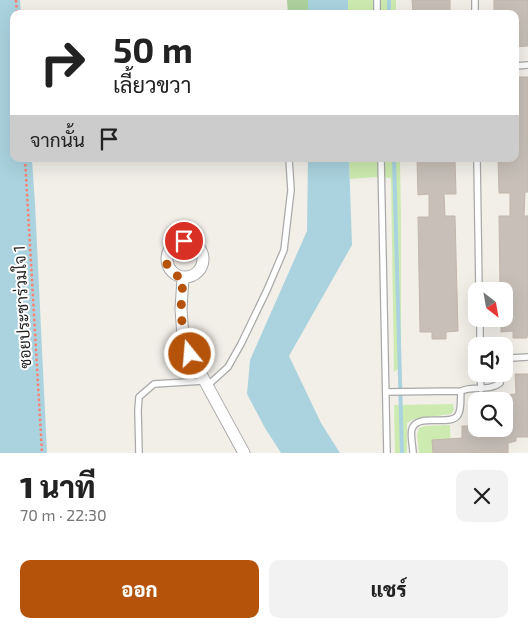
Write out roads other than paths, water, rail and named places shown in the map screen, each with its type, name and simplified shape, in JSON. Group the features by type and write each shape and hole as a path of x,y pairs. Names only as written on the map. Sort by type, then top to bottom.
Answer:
{"street":[{"path":"183,278 181,309 183,336 190,354 244,453"}],"lane":[{"path":"139,453 139,397 154,384 206,383 228,367 241,344 284,250 291,190 289,162"},
{"path":"381,162 387,453"},
{"path":"477,162 479,282"},
{"path":"513,358 528,357"},
{"path":"481,382 481,388"},
{"path":"386,392 461,391 496,386 500,382"},
{"path":"413,453 412,429 416,424 426,420 452,420 457,417 460,411 461,391"}],"water":[{"path":"0,0 20,0 21,10 10,10 10,162 32,162 47,453 0,453"},
{"path":"308,0 348,0 348,10 308,10"},
{"path":"308,162 349,162 352,245 289,356 321,423 340,453 281,453 247,394 250,360 307,231"}],"waterway":[{"path":"389,0 389,10"},
{"path":"394,162 402,453"}]}
